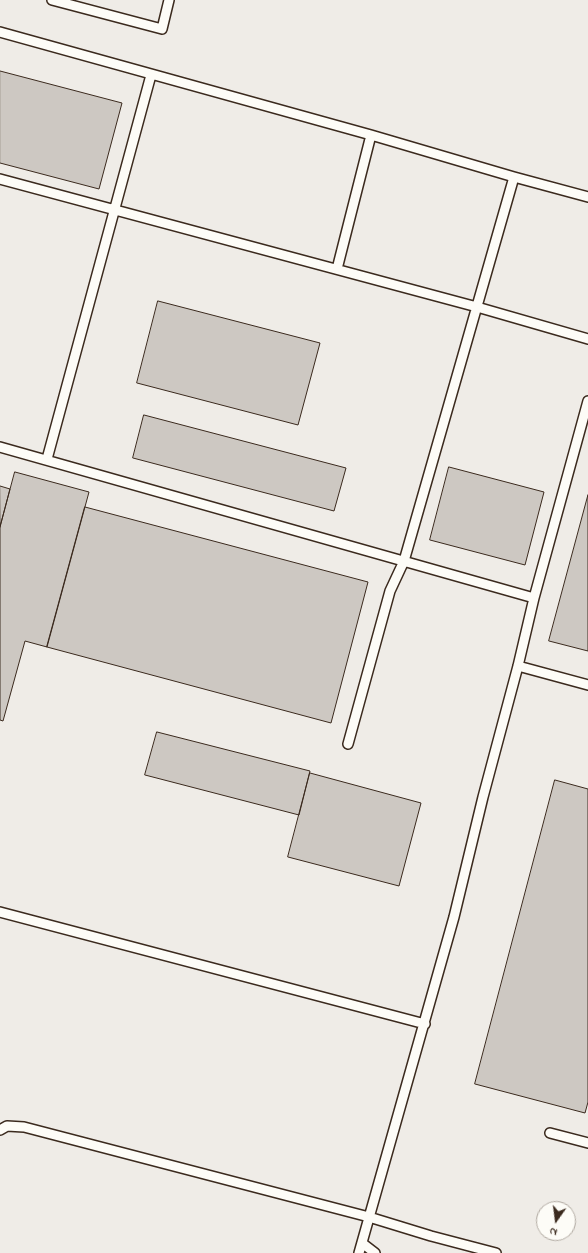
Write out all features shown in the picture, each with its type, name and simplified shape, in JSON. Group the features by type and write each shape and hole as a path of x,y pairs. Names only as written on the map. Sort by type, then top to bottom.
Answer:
{"lane":[{"path":"52,0 162,29 169,0"},
{"path":"0,32 588,197"},
{"path":"47,459 151,75"},
{"path":"337,269 371,135"},
{"path":"348,744 390,591 404,561 514,177"},
{"path":"0,179 477,307 588,339"},
{"path":"359,1253 425,1024 454,917 534,598 588,401"},
{"path":"0,447 47,459 534,598"},
{"path":"518,666 588,684"},
{"path":"0,912 425,1024"},
{"path":"0,1130 7,1126 24,1127 369,1217 431,1236 496,1253"},
{"path":"550,1133 588,1143"},
{"path":"362,1243 375,1253"}],"shaded area":[{"path":"0,0 588,0 588,1253 0,1253"}],"building":[{"path":"0,71 122,103 99,189 0,163"},
{"path":"158,301 320,343 298,425 137,383"},
{"path":"144,415 346,468 334,511 133,458"},
{"path":"449,467 544,492 525,565 430,540"},
{"path":"15,472 89,492 47,647 25,641 3,721 0,720 0,527"},
{"path":"0,486 10,489 0,527"},
{"path":"588,495 588,651 549,641"},
{"path":"85,507 368,582 331,723 47,647"},
{"path":"157,732 310,771 299,815 145,775"},
{"path":"310,773 421,803 399,886 288,857"},
{"path":"555,780 588,789 588,1102 585,1113 475,1084"}]}
